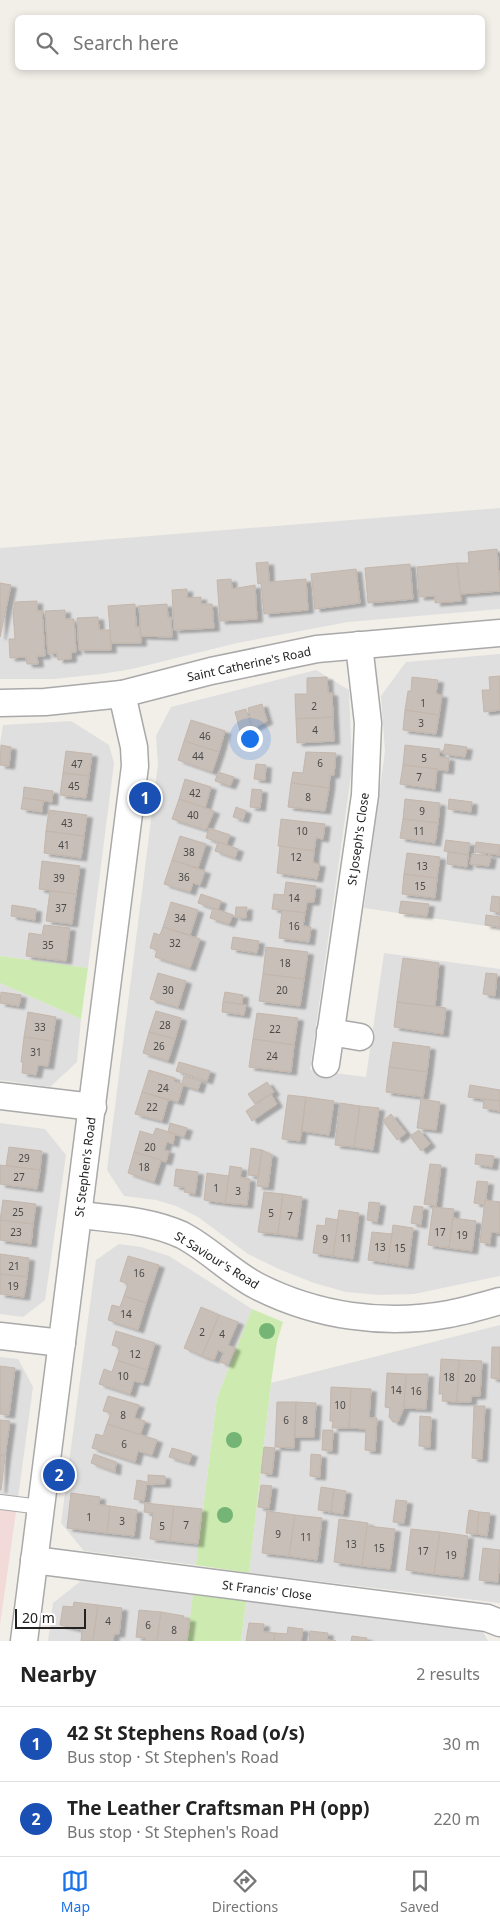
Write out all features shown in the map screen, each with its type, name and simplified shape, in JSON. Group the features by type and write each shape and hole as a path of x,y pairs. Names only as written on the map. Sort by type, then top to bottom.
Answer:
{"street":[{"name":"Saint Catherine's Road","path":"0,703 45,702 122,694 278,657 359,645 500,633"},
{"name":"St Joseph's Close","path":"326,1064 366,785 368,723 359,645"},
{"name":"St Stephen's Road","path":"24,1641 135,766 134,747 122,694"},
{"path":"330,1032 360,1037"},
{"path":"0,1096 92,1107"},
{"name":"St Saviour's Road","path":"79,1215 138,1222 175,1233 189,1240 233,1272 257,1286 284,1298 339,1314 394,1320 448,1314 500,1302"},
{"path":"0,1336 62,1343"},
{"name":"St Francis' Close","path":"34,1560 468,1616 500,1623"}],"lane":[{"path":"0,1502 41,1507"}],"shaded area":[{"path":"500,508 500,609 348,622 237,643 132,669 101,674 53,679 0,679 0,548"},
{"path":"500,654 500,928 364,908 385,751 381,696 406,662"},
{"path":"316,670 349,690 352,768 310,1070 366,1077 384,953 500,969 500,1276 414,1294 379,1295 346,1292 314,1283 248,1254 198,1217 176,1206 156,1200 124,1196 107,1170 158,764 156,736 171,707"},
{"path":"71,721 109,745 114,763 88,968 0,956 0,744 3,725"},
{"path":"0,983 81,1019 77,1062 50,1087 0,1080"},
{"path":"0,1123 45,1129 66,1155 45,1300 23,1317 0,1314"},
{"path":"119,1244 141,1247 169,1256 252,1309 217,1398 196,1565 84,1551 61,1523 96,1260"},
{"path":"500,1325 500,1603 249,1573 271,1383"},
{"path":"0,1357 18,1359 33,1387 18,1498 0,1496"},
{"path":"0,1496 18,1498 0,1625"},
{"path":"81,1581 193,1595 187,1641 48,1641 53,1603"},
{"path":"246,1601 483,1632 488,1641 241,1641"}],"green space":[{"path":"0,956 88,968 81,1019 0,983"},
{"path":"252,1309 283,1322 277,1342 271,1383 249,1573 196,1565 217,1398"},
{"path":"193,1595 246,1601 241,1641 187,1641"}],"building":[{"path":"497,549 500,591 460,594 457,563 469,563 468,552"},
{"path":"268,562 269,582 306,579 308,610 264,614 261,583 258,584 256,563"},
{"path":"457,563 461,601 435,603 435,596 419,597 417,567"},
{"path":"410,564 413,599 368,603 365,568"},
{"path":"356,569 360,603 315,609 311,574"},
{"path":"231,579 232,589 255,585 257,619 220,621 217,580"},
{"path":"0,583 11,585 0,637"},
{"path":"187,589 187,598 201,597 201,604 212,604 214,628 174,630 172,590"},
{"path":"37,601 37,611 42,611 45,656 37,656 38,664 27,664 26,657 10,658 9,639 15,639 13,613 15,602"},
{"path":"135,604 136,627 140,627 141,643 111,643 108,606"},
{"path":"167,604 168,618 171,617 172,637 141,636 139,606"},
{"path":"65,610 65,619 74,619 76,652 71,652 71,659 58,660 57,653 48,654 45,611"},
{"path":"98,617 99,630 110,630 111,650 79,650 77,618"},
{"path":"500,676 500,710 484,712 482,690 490,690 489,677"},
{"path":"327,677 328,693 332,693 333,717 296,719 295,694 307,694 307,678"},
{"path":"412,677 438,680 436,694 442,695 439,715 405,710 408,691 411,691"},
{"path":"262,704 267,721 253,728 248,708"},
{"path":"246,709 252,731 241,734 235,712"},
{"path":"405,710 439,715 436,734 403,730"},
{"path":"333,717 334,741 297,743 296,719"},
{"path":"191,720 225,731 219,752 184,741"},
{"path":"184,741 219,752 212,772 178,760"},
{"path":"445,744 467,747 465,757 443,754"},
{"path":"1,745 11,747 9,766 0,765"},
{"path":"405,745 440,749 439,757 449,758 448,771 403,765"},
{"path":"66,751 92,754 89,776 63,773"},
{"path":"306,752 336,753 334,775 330,775 329,788 291,783 293,772 303,773"},
{"path":"256,764 266,765 265,780 254,779"},
{"path":"403,765 437,769 435,789 400,784"},
{"path":"218,772 234,777 230,786 215,781"},
{"path":"63,773 89,776 86,798 60,795"},
{"path":"185,779 211,787 205,808 179,799"},
{"path":"291,783 329,788 325,811 288,807"},
{"path":"24,787 53,791 52,802 23,798"},
{"path":"252,789 262,790 260,808 250,807"},
{"path":"23,798 43,801 42,812 21,809"},
{"path":"179,799 214,811 206,830 172,819"},
{"path":"405,799 440,803 438,823 403,819"},
{"path":"449,799 472,802 471,812 448,809"},
{"path":"236,807 246,811 243,820 233,817"},
{"path":"49,810 87,815 84,836 46,831"},
{"path":"281,819 325,824 323,839 316,838 314,851 278,846"},
{"path":"403,819 438,823 435,843 400,838"},
{"path":"209,828 230,835 226,845 206,838"},
{"path":"46,831 84,836 81,858 44,853"},
{"path":"180,836 206,844 198,868 172,860"},
{"path":"446,840 470,843 468,855 444,851"},
{"path":"218,842 238,849 235,858 215,851"},
{"path":"476,842 500,845 500,855 475,852"},
{"path":"280,846 314,851 313,863 320,864 317,879 277,873"},
{"path":"448,852 468,855 467,867 447,864"},
{"path":"407,853 440,857 437,878 404,874"},
{"path":"472,854 491,856 489,866 470,864"},
{"path":"172,860 205,871 200,885 193,883 190,892 164,884"},
{"path":"42,861 80,866 76,894 39,889"},
{"path":"404,874 437,878 435,898 402,894"},
{"path":"286,882 316,886 314,902 307,902 305,913 272,909 274,894 284,895"},
{"path":"50,891 76,894 72,924 46,921"},
{"path":"201,894 221,901 218,910 198,903"},
{"path":"492,896 500,897 500,913 490,911"},
{"path":"401,901 429,904 427,916 399,913"},
{"path":"171,902 198,910 190,935 163,927"},
{"path":"12,905 36,909 35,920 11,916"},
{"path":"236,907 247,907 246,918 235,917"},
{"path":"213,908 233,915 229,924 210,918"},
{"path":"282,910 305,913 303,926 311,927 309,942 279,938"},
{"path":"486,915 500,917 500,927 485,925"},
{"path":"44,925 70,928 66,961 26,956 29,933 42,935"},
{"path":"163,927 200,939 190,968 155,957 157,950 150,948 154,933 160,935"},
{"path":"233,937 259,941 257,953 231,949"},
{"path":"266,947 308,952 304,979 263,974"},
{"path":"403,958 439,963 435,1007 397,1002"},
{"path":"158,973 186,981 178,1007 150,999"},
{"path":"486,973 497,974 495,996 483,994"},
{"path":"263,974 304,979 300,1006 259,1001"},
{"path":"1,992 21,995 19,1006 0,1003"},
{"path":"225,992 243,995 242,1004 223,1002"},
{"path":"223,1002 246,1005 244,1015 222,1012"},
{"path":"397,1002 446,1008 443,1034 394,1027"},
{"path":"156,1011 181,1018 175,1039 149,1032"},
{"path":"28,1012 56,1017 52,1041 24,1037"},
{"path":"257,1013 298,1018 294,1045 253,1039"},
{"path":"149,1032 175,1039 168,1061 143,1053"},
{"path":"24,1037 52,1041 48,1066 38,1065 36,1075 22,1073 23,1062 21,1062"},
{"path":"253,1039 294,1045 291,1072 249,1067"},
{"path":"393,1042 430,1047 427,1072 389,1067"},
{"path":"179,1062 210,1071 207,1081 176,1071"},
{"path":"389,1067 427,1072 423,1097 386,1092"},
{"path":"149,1070 175,1078 174,1081 182,1084 184,1076 201,1081 198,1090 183,1085 178,1102 142,1092"},
{"path":"267,1082 274,1092 255,1104 248,1094"},
{"path":"470,1085 500,1090 500,1101 468,1097"},
{"path":"142,1092 168,1100 162,1121 135,1114"},
{"path":"271,1094 277,1104 252,1121 246,1111"},
{"path":"288,1095 306,1097 300,1141 282,1139"},
{"path":"306,1097 334,1101 329,1135 302,1131"},
{"path":"421,1099 440,1102 436,1130 417,1128"},
{"path":"484,1099 500,1101 500,1111 483,1108"},
{"path":"340,1103 360,1106 354,1147 335,1145"},
{"path":"360,1106 379,1108 373,1150 354,1147"},
{"path":"391,1114 406,1133 397,1140 383,1121"},
{"path":"170,1123 187,1128 184,1137 168,1132"},
{"path":"156,1128 175,1134 173,1144 167,1142 164,1150 169,1151 166,1162 134,1152 140,1131 153,1135"},
{"path":"419,1130 430,1144 421,1151 410,1136"},
{"path":"9,1147 42,1151 40,1170 6,1166"},
{"path":"251,1148 262,1150 258,1176 248,1175"},
{"path":"262,1150 272,1155 268,1187 257,1186"},
{"path":"134,1152 161,1160 154,1182 128,1173"},
{"path":"476,1154 494,1156 492,1167 475,1164"},
{"path":"430,1164 441,1165 436,1206 424,1204"},
{"path":"0,1165 40,1170 37,1189 0,1184"},
{"path":"230,1166 242,1168 240,1177 250,1179 247,1205 225,1203"},
{"path":"176,1169 198,1172 195,1194 184,1192 185,1187 174,1186"},
{"path":"207,1173 229,1176 225,1203 204,1200"},
{"path":"477,1181 488,1182 485,1205 474,1203"},
{"path":"264,1192 283,1194 278,1234 258,1232"},
{"path":"283,1194 302,1197 297,1237 278,1234"},
{"path":"3,1200 36,1204 33,1224 0,1220"},
{"path":"485,1200 500,1202 500,1233 491,1232 490,1244 480,1242"},
{"path":"369,1202 380,1203 377,1222 367,1220"},
{"path":"414,1206 423,1207 421,1225 411,1223"},
{"path":"433,1207 454,1209 449,1248 428,1245"},
{"path":"339,1210 359,1213 353,1259 333,1256"},
{"path":"326,1218 338,1220 333,1256 313,1253 317,1225 325,1226"},
{"path":"453,1218 476,1221 472,1251 449,1248"},
{"path":"0,1220 33,1224 31,1244 0,1240"},
{"path":"393,1225 413,1228 408,1266 388,1263"},
{"path":"372,1232 392,1234 388,1263 368,1260"},
{"path":"0,1254 29,1258 27,1277 0,1274"},
{"path":"128,1256 159,1265 146,1303 124,1296 128,1284 120,1281"},
{"path":"0,1274 27,1277 24,1297 0,1294"},
{"path":"124,1296 146,1303 138,1330 108,1320 112,1305 120,1307"},
{"path":"201,1307 219,1315 202,1356 184,1348"},
{"path":"219,1315 238,1322 228,1345 235,1348 228,1365 220,1362 224,1353 218,1350 214,1360 202,1356"},
{"path":"116,1331 155,1343 147,1370 116,1360 120,1348 112,1345"},
{"path":"492,1347 500,1347 500,1379 491,1378"},
{"path":"441,1359 459,1360 457,1402 442,1401 443,1394 439,1394"},
{"path":"116,1360 147,1370 143,1383 134,1381 130,1394 99,1384 104,1369 112,1372"},
{"path":"459,1360 482,1361 480,1396 471,1396 471,1402 457,1402"},
{"path":"0,1366 15,1368 9,1415 0,1414"},
{"path":"387,1373 406,1374 404,1408 398,1422 393,1422 389,1417 390,1408 385,1407"},
{"path":"406,1374 428,1374 426,1409 404,1408"},
{"path":"331,1387 351,1388 349,1428 332,1428 333,1421 330,1421"},
{"path":"351,1388 371,1389 369,1418 377,1418 375,1451 365,1450 366,1429 349,1428"},
{"path":"108,1396 139,1405 134,1418 145,1421 140,1435 107,1424 111,1413 103,1411"},
{"path":"277,1402 296,1402 294,1448 275,1447"},
{"path":"296,1402 316,1403 314,1437 295,1437"},
{"path":"474,1406 485,1406 482,1459 472,1458"},
{"path":"420,1416 431,1417 430,1447 419,1446"},
{"path":"0,1420 10,1421 5,1456 0,1455"},
{"path":"107,1424 157,1440 152,1455 138,1451 135,1462 92,1448 96,1434 103,1436"},
{"path":"323,1430 333,1430 332,1451 322,1450"},
{"path":"264,1447 275,1448 272,1474 261,1473"},
{"path":"172,1448 192,1454 189,1463 169,1457"},
{"path":"94,1454 116,1462 115,1472 91,1463"},
{"path":"311,1454 321,1455 320,1477 310,1476"},
{"path":"0,1455 5,1456 1,1490 0,1490"},
{"path":"148,1475 165,1476 165,1484 148,1484"},
{"path":"137,1480 147,1482 144,1501 134,1499"},
{"path":"261,1485 272,1486 269,1508 258,1507"},
{"path":"321,1487 334,1489 331,1512 318,1510"},
{"path":"334,1489 346,1491 343,1514 331,1512"},
{"path":"71,1493 100,1497 99,1505 110,1506 107,1533 67,1528"},
{"path":"396,1500 407,1501 404,1523 393,1522"},
{"path":"145,1503 174,1506 170,1541 150,1539 153,1513 144,1512"},
{"path":"110,1506 137,1510 134,1536 107,1533"},
{"path":"174,1506 202,1509 198,1544 170,1541"},
{"path":"469,1510 479,1512 477,1534 466,1533"},
{"path":"267,1511 295,1515 289,1556 262,1553"},
{"path":"479,1512 490,1513 487,1536 477,1534"},
{"path":"295,1515 322,1518 317,1560 289,1556"},
{"path":"339,1519 368,1523 362,1566 334,1562"},
{"path":"367,1526 395,1529 390,1569 362,1566"},
{"path":"411,1529 440,1532 434,1574 406,1570"},
{"path":"440,1532 468,1536 463,1577 434,1574"},
{"path":"483,1548 500,1550 498,1582 479,1580"},
{"path":"74,1602 98,1605 93,1641 81,1641 82,1630 60,1625 63,1606 73,1607"},
{"path":"98,1605 122,1608 119,1634 114,1634 113,1641 93,1641"},
{"path":"139,1610 161,1612 157,1641 145,1641 146,1638 136,1637"},
{"path":"161,1612 184,1616 183,1618 190,1619 187,1641 157,1641"},
{"path":"249,1623 264,1624 263,1632 275,1633 274,1641 246,1641"},
{"path":"288,1627 303,1629 301,1641 274,1641 275,1633 287,1634"},
{"path":"310,1631 328,1633 327,1640 336,1641 309,1641"},
{"path":"352,1636 367,1638 366,1641 351,1641"}],"place":[{"name":"42 St Stephens Road (o/s)","path":"145,798"},
{"name":"The Leather Craftsman PH (opp)","path":"59,1475"}]}
